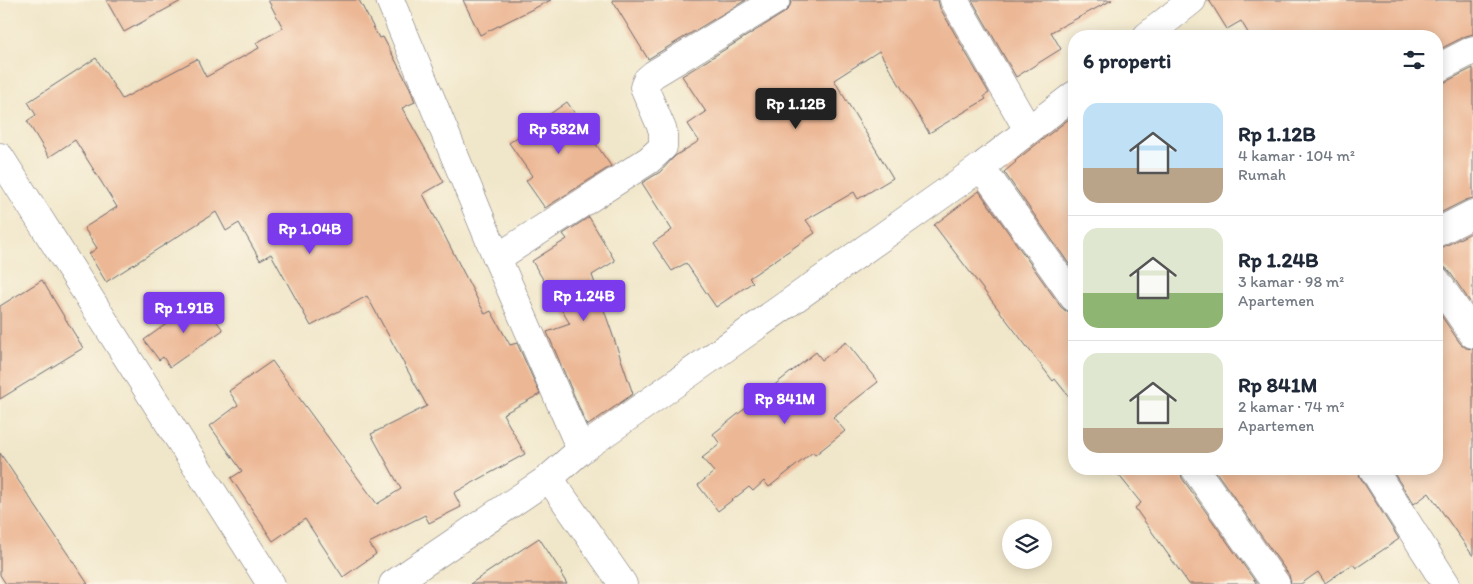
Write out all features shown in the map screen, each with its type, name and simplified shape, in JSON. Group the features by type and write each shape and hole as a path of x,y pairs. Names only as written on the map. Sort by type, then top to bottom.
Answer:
{"street":[{"path":"390,0 497,258 581,450"},
{"path":"497,258 649,160 663,146 663,131 644,87 647,80 776,0"},
{"path":"954,0 1028,130"},
{"path":"1154,30 1192,0"},
{"path":"1443,65 1473,50"},
{"path":"393,584 549,478 581,450 981,167 1068,100"},
{"path":"0,157 271,584"},
{"path":"981,167 1068,290"},
{"path":"1443,229 1473,214"},
{"path":"1443,290 1473,334"},
{"path":"1205,475 1276,584"},
{"path":"1376,475 1446,584"},
{"path":"549,478 623,584"}],"building":[{"path":"106,0 183,0 124,32"},
{"path":"268,0 359,0 379,38 383,37 410,88 415,102 402,108 444,182 423,194 485,314 491,311 510,345 517,343 540,394 503,414 525,454 454,493 461,507 429,523 425,515 369,543 376,554 343,577 305,519 273,541 231,478 242,471 210,426 238,405 229,391 272,361 377,504 401,489 371,434 427,406 367,296 311,326 271,254 260,260 239,223 226,231 216,212 106,282 89,254 97,248 84,228 117,207 75,140 49,157 27,121 36,115 28,102 96,58 122,99 197,59 206,77 259,48 256,43 283,28"},
{"path":"463,0 551,0 480,35"},
{"path":"612,0 746,0 648,59"},
{"path":"792,0 938,0 940,8 989,93 984,96 986,99 929,133 879,51 834,80 893,178 858,199 854,192 806,220 815,233 749,278 753,282 716,307 686,263 672,271 653,243 672,230 642,183 660,172 675,156 699,141 688,124 706,112 682,76 784,13 789,8"},
{"path":"972,0 1112,0 1051,32 1061,49 1016,77"},
{"path":"1209,0 1473,0 1473,34 1443,48 1443,30 1246,30 1241,21 1227,29"},
{"path":"1473,68 1473,198 1443,212 1443,83"},
{"path":"567,102 611,166 545,208 526,181 532,176 509,143"},
{"path":"1068,120 1068,263 1004,172 1015,161"},
{"path":"979,191 1061,307 1068,312 1068,395 1055,379 1053,381 934,225"},
{"path":"589,217 615,261 592,275 633,394 587,426 547,332 570,324 532,261 567,239 563,234"},
{"path":"1473,232 1473,306 1449,271 1443,266 1443,247"},
{"path":"42,280 83,348 0,399 0,306"},
{"path":"201,299 223,330 170,367 163,357 159,360 144,340"},
{"path":"1443,318 1460,343 1466,348 1473,349 1473,556 1429,493 1414,504 1395,475 1443,475"},
{"path":"846,342 878,382 833,417 845,431 815,455 813,452 769,487 764,481 753,491 749,487 718,511 698,485 714,472 702,458 720,444 713,434 816,352 822,360"},
{"path":"0,453 88,584 6,584 0,575"},
{"path":"1119,475 1181,475 1257,584 1189,584 1135,508 1141,503"},
{"path":"1218,475 1360,475 1399,539 1356,568 1353,564 1325,583 1318,572 1301,584 1291,584 1289,575"},
{"path":"539,538 567,584 470,584"}]}
